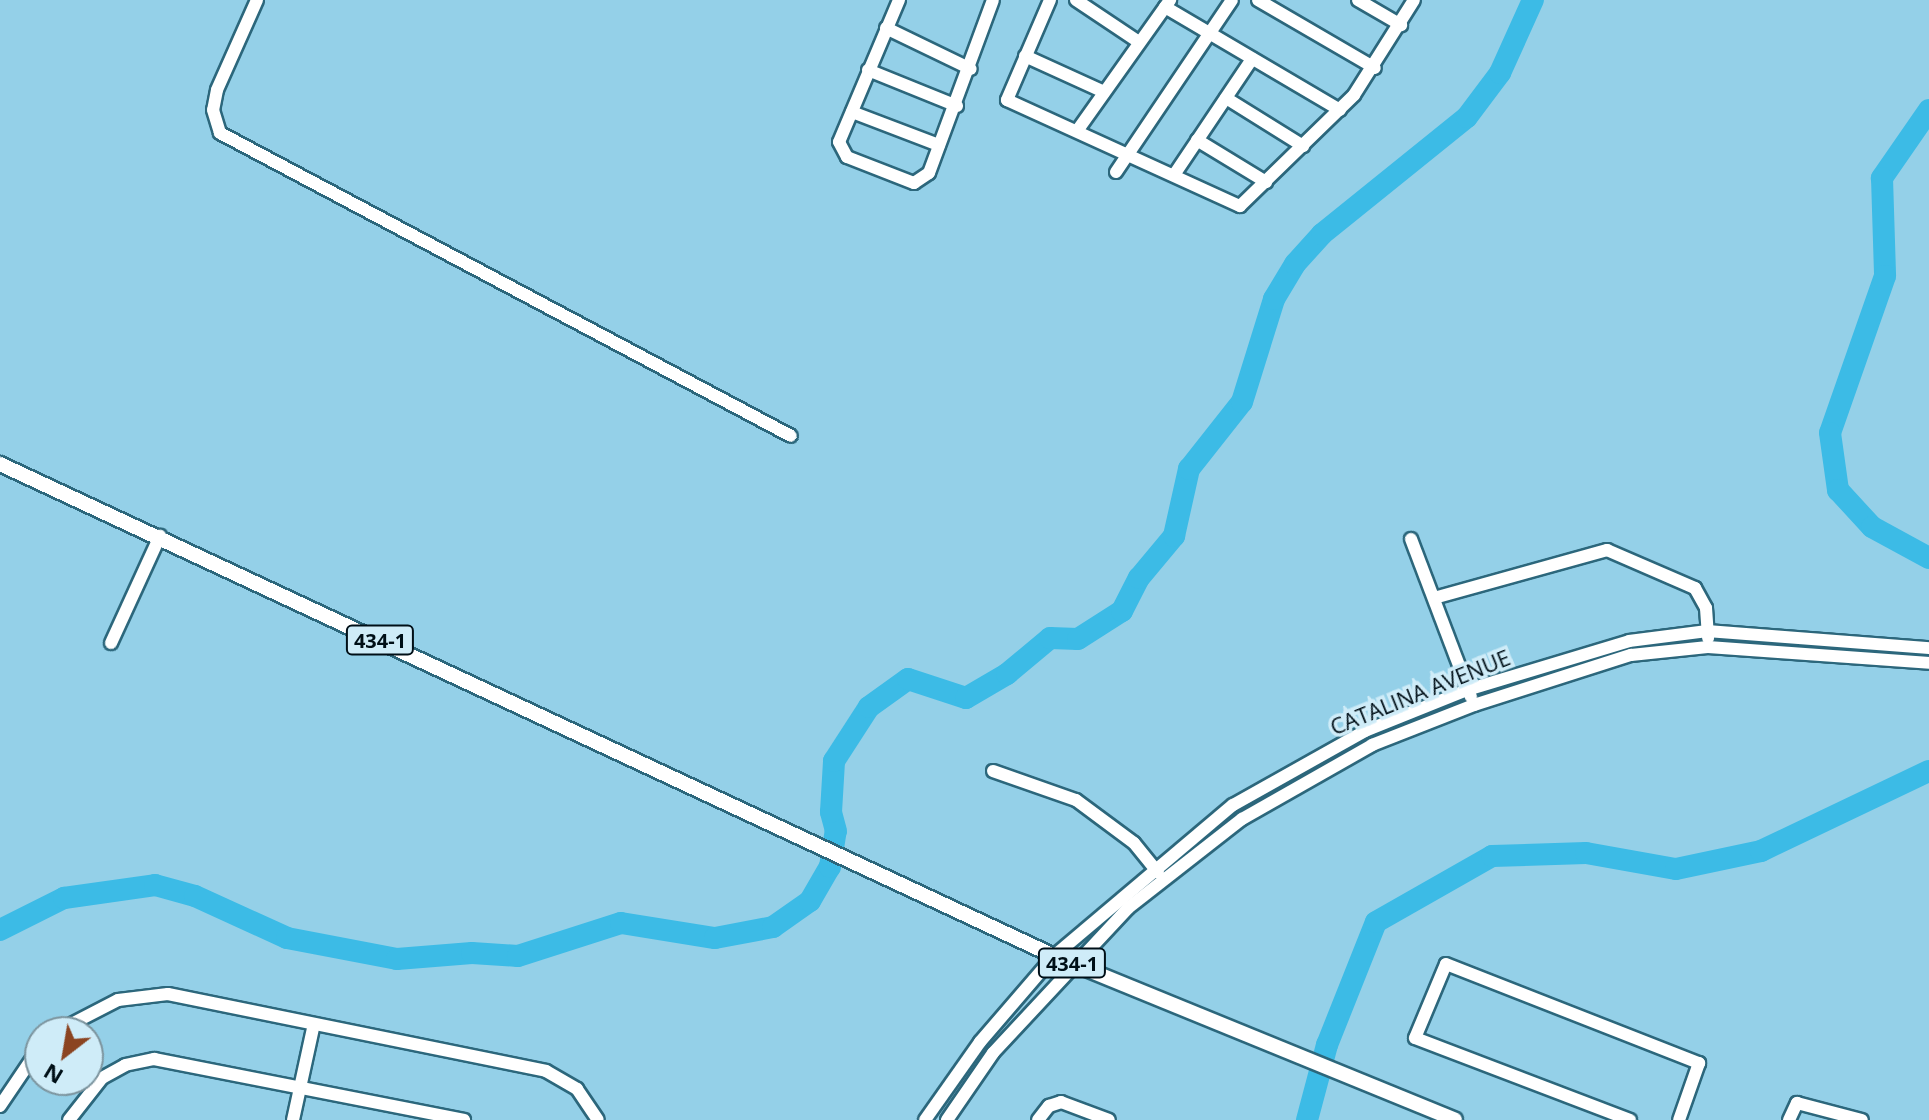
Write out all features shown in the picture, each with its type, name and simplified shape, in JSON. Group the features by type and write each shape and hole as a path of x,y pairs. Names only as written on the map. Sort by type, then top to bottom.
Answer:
{"main road":[{"name":"434-1","path":"0,464 160,536 1054,956 1455,1120"}],"street":[{"path":"257,0 217,90 213,110 220,133 791,436"},
{"path":"882,0 897,3 868,70 840,150 868,167 914,183 923,181 957,106 993,0"},
{"path":"1050,0 1007,100 1240,206 1340,110 1375,68 1414,0"},
{"path":"1076,0 1139,42"},
{"path":"1116,172 1232,0"},
{"path":"1258,0 1275,4 1375,68"},
{"path":"1358,0 1401,25"},
{"path":"1077,131 1167,2 1208,34 1340,110"},
{"path":"886,28 971,69"},
{"path":"1025,56 1104,92"},
{"path":"1174,175 1252,59"},
{"path":"868,70 957,106"},
{"path":"1226,98 1303,146"},
{"path":"852,112 939,145"},
{"path":"1197,140 1266,182"},
{"path":"111,643 160,536"},
{"path":"1411,539 1474,705"},
{"path":"1434,598 1607,550 1695,588 1706,608 1708,647"},
{"name":"CATALINA AVENUE","path":"925,1120 980,1042 1054,956 1157,866 1272,781 1365,731 1467,690 1629,641 1707,631 1929,648"},
{"name":"CATALINA AVENUE","path":"947,1120 993,1053 1071,963 1160,880 1242,819 1321,771 1474,705 1631,655 1708,647 1929,663"},
{"path":"993,771 1076,800 1157,866 1160,880"},
{"path":"1630,1120 1415,1038 1446,964 1699,1063 1679,1120"},
{"path":"87,1016 118,1000 168,994 546,1071 577,1089 598,1120"},
{"path":"293,1120 314,1024"},
{"path":"69,1120 102,1078 140,1061 166,1059 301,1084 464,1120"},
{"path":"0,1106 24,1071"},
{"path":"1038,1120 1061,1102 1109,1120"},
{"path":"1789,1120 1797,1103 1862,1120"}],"waterway":[{"path":"0,930 64,898 155,885 195,896 287,938 397,959 472,953 518,956 621,923 715,938 773,927 810,901 830,867 836,831 831,812 834,761 869,707 908,679 966,698 1007,674 1050,638 1078,639 1122,611 1139,578 1174,536 1189,469 1242,402 1274,299 1295,264 1322,234 1467,117 1500,73 1533,0"},
{"path":"1929,110 1882,178 1885,276 1830,433 1838,490 1872,527 1929,558"},
{"path":"1307,1120 1327,1045 1376,922 1492,856 1586,853 1676,869 1761,851 1929,771"}]}
